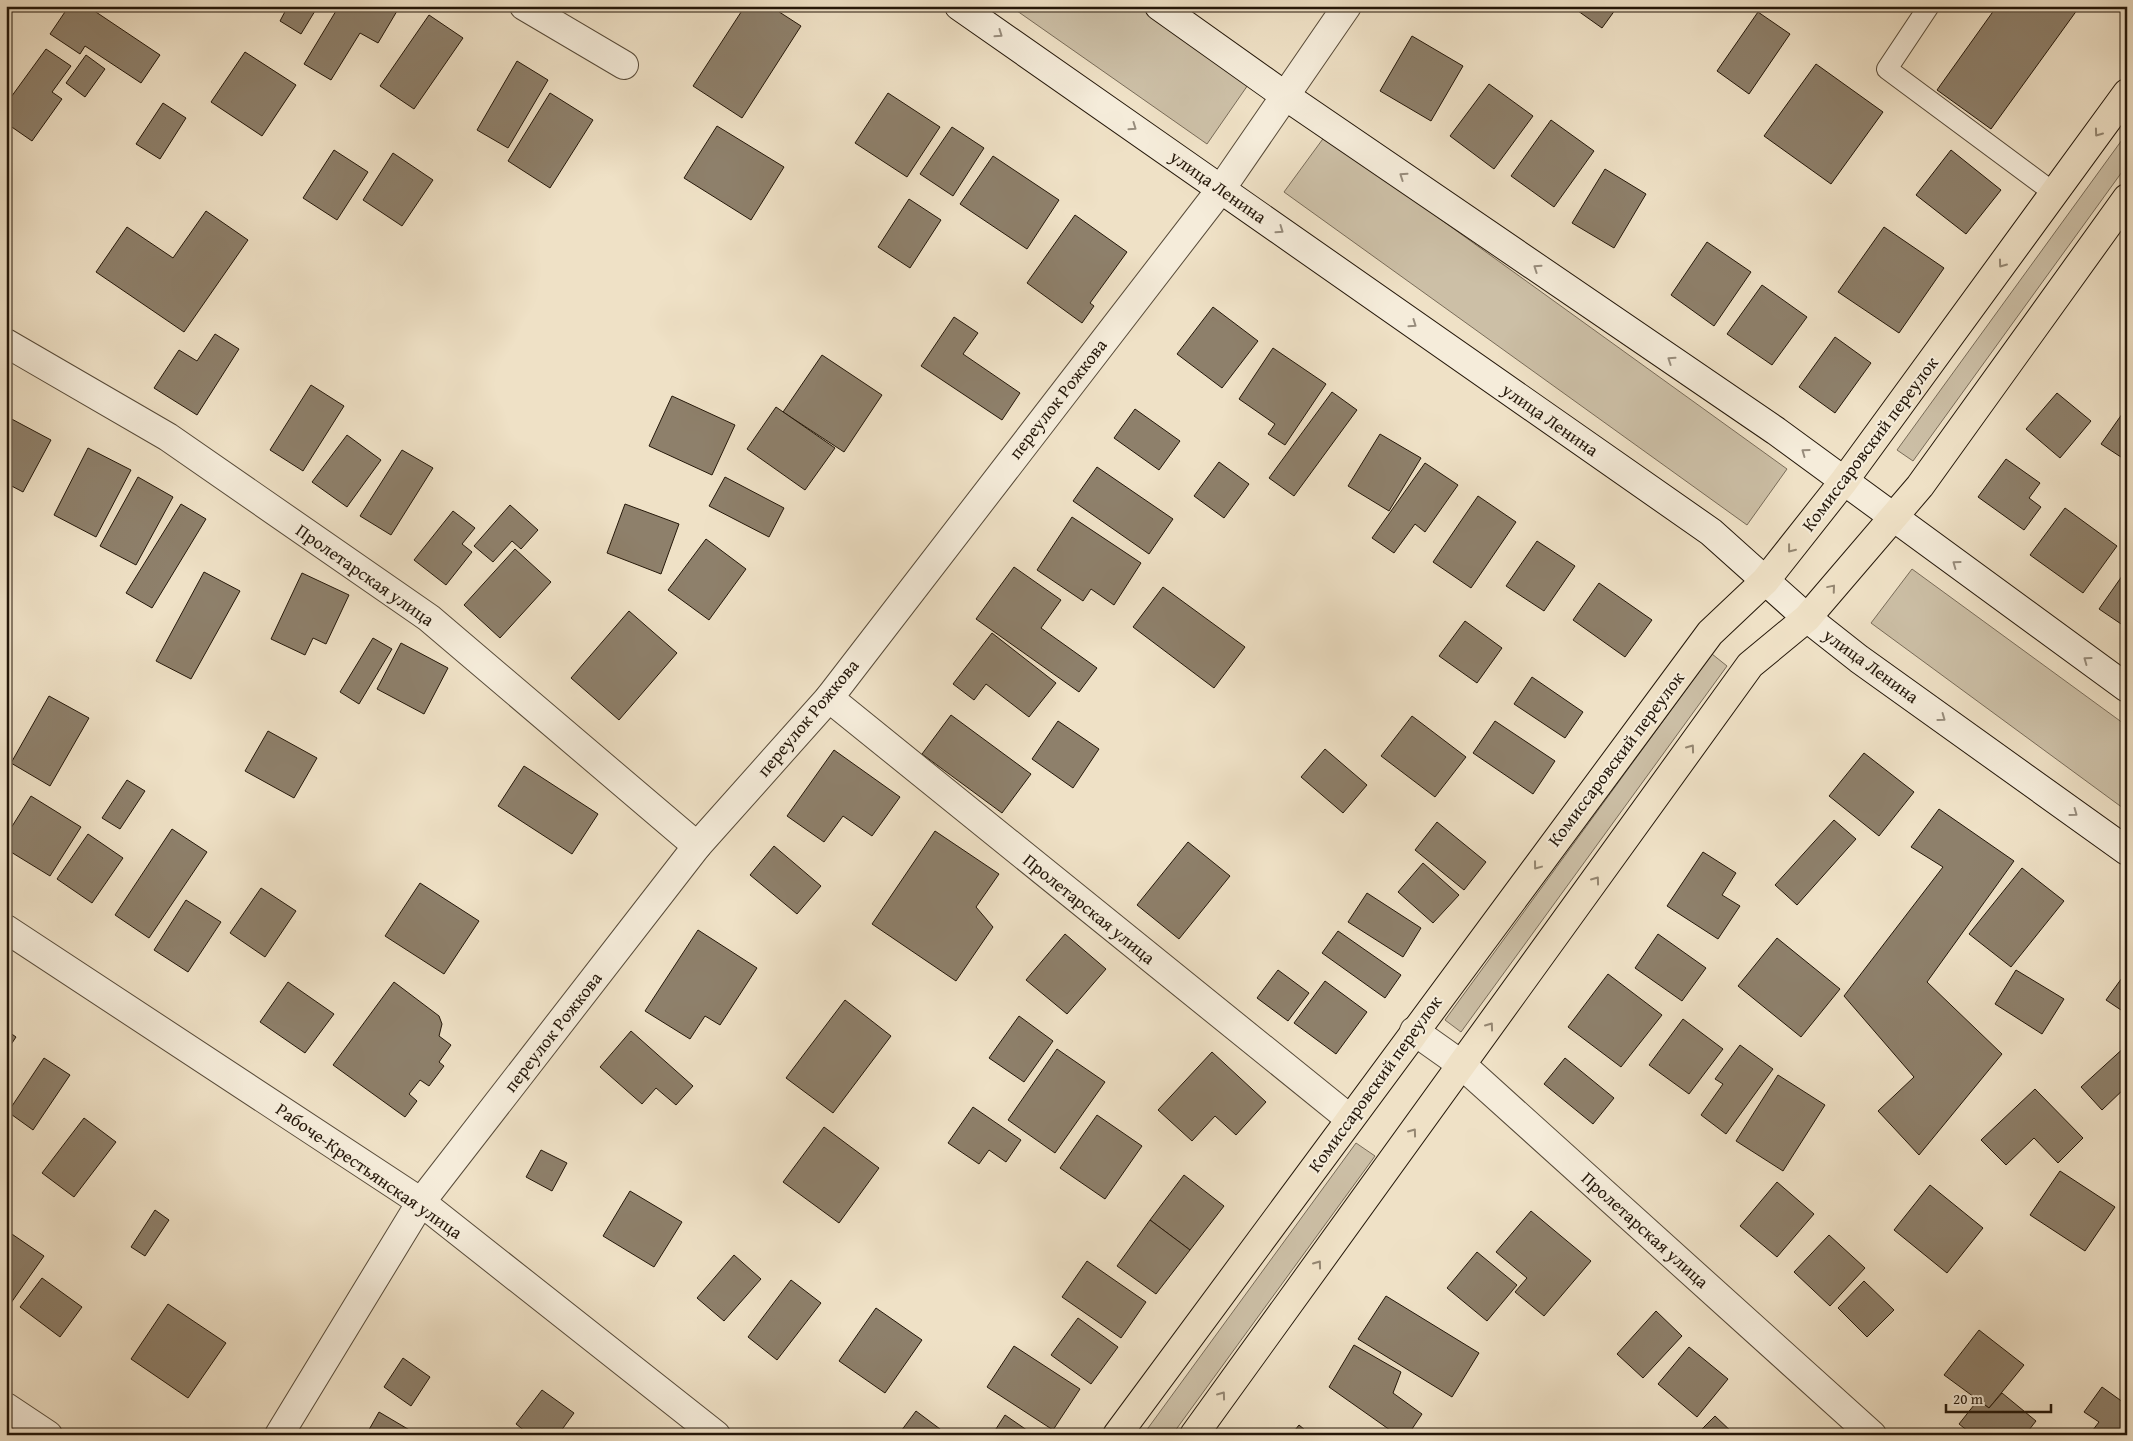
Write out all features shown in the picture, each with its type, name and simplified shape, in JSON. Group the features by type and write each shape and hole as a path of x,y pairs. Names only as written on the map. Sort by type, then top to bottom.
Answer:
{"main road":[{"name":"Комиссаровский переулок","path":"1117,1435 1414,1031 1710,634 1765,581 1844,481 2127,93"},
{"path":"1194,1435 1750,665 1807,618 1920,486 2127,198"}],"street":[{"path":"524,6 624,65"},
{"name":"улица Ленина","path":"959,6 1710,532 1807,618 1859,659 2127,851"},
{"path":"1158,6 1284,95 1776,431 2127,688"},
{"name":"переулок Рожкова","path":"280,1435 421,1202 697,846 829,698 1221,189 1347,6"},
{"name":"Пролетарская улица","path":"6,343 168,437 429,618 697,846"},
{"name":"Пролетарская улица","path":"829,698 1350,1119"},
{"name":"Рабоче-Крестьянская улица","path":"6,929 421,1202 716,1435"},
{"name":"Пролетарская улица","path":"1414,1031 1462,1065 1872,1435"},
{"path":"6,1407 48,1435"}],"lane":[{"path":"1929,6 1887,69 2054,193"}],"shaded area":[{"path":"1010,6 1141,6 1250,82 1207,144"},
{"path":"2127,133 2127,165 1913,461 1897,450"},
{"path":"1325,136 1787,469 1747,525 1284,192"},
{"path":"1912,569 2127,726 2127,811 1871,623"},
{"path":"1712,654 1727,666 1461,1032 1445,1020"},
{"path":"1356,1143 1375,1156 1172,1435 1143,1435"}],"building":[{"path":"69,6 87,6 160,55 141,83 85,46 80,54 50,34"},
{"path":"288,6 318,6 301,34 280,21"},
{"path":"339,6 400,6 378,43 360,33 331,80 304,64"},
{"path":"745,6 770,6 801,26 742,118 693,86"},
{"path":"1571,6 1618,6 1602,28"},
{"path":"1997,6 2080,6 1991,129 1937,90"},
{"path":"1758,12 1790,34 1749,94 1717,71"},
{"path":"429,15 463,38 414,109 380,86"},
{"path":"1412,36 1463,66 1431,121 1380,91"},
{"path":"46,49 71,66 52,92 62,99 32,141 6,123 6,104"},
{"path":"245,52 296,85 262,136 211,102"},
{"path":"86,55 105,69 85,97 66,83"},
{"path":"517,61 548,80 508,148 477,130"},
{"path":"1816,64 1883,112 1831,184 1764,136"},
{"path":"1489,84 1533,116 1494,169 1450,136"},
{"path":"550,93 593,120 550,188 508,161"},
{"path":"888,93 940,127 907,177 855,143"},
{"path":"163,103 186,118 160,159 136,144"},
{"path":"1551,120 1594,151 1554,207 1511,176"},
{"path":"717,126 784,167 751,220 684,178"},
{"path":"952,127 984,148 953,196 920,174"},
{"path":"334,150 368,172 337,220 303,198"},
{"path":"1951,150 2001,190 1966,234 1916,195"},
{"path":"393,153 433,180 402,226 363,200"},
{"path":"993,156 1059,200 1027,249 960,204"},
{"path":"1605,169 1646,194 1614,248 1572,223"},
{"path":"909,199 941,220 910,268 878,247"},
{"path":"206,211 248,240 184,332 96,272 127,227 173,258"},
{"path":"1075,215 1127,252 1090,303 1094,306 1082,323 1027,283"},
{"path":"1884,227 1944,268 1899,333 1838,292"},
{"path":"1707,242 1751,272 1714,326 1671,295"},
{"path":"1762,285 1807,317 1772,365 1727,334"},
{"path":"1213,307 1258,341 1222,388 1177,354"},
{"path":"954,317 978,333 963,354 1020,393 1002,420 921,366"},
{"path":"215,334 239,349 197,415 154,388 179,350 197,361"},
{"path":"1835,337 1871,363 1835,413 1799,387"},
{"path":"1273,348 1326,384 1285,445 1268,434 1275,424 1239,399"},
{"path":"822,355 882,395 844,452 783,412"},
{"path":"311,385 344,406 303,471 270,450"},
{"path":"1332,392 1357,410 1294,496 1269,478"},
{"path":"2057,393 2091,421 2060,458 2026,429"},
{"path":"672,396 735,425 712,475 649,446"},
{"path":"776,407 835,448 805,490 747,449"},
{"path":"2127,407 2127,461 2101,444"},
{"path":"1135,409 1180,441 1159,470 1114,438"},
{"path":"6,416 51,440 23,492 6,483"},
{"path":"1380,434 1421,458 1389,511 1348,486"},
{"path":"347,435 381,460 347,507 312,482"},
{"path":"88,448 131,470 96,537 54,515"},
{"path":"402,450 433,468 391,535 360,516"},
{"path":"2006,459 2040,483 2029,498 2041,507 2024,530 1978,497"},
{"path":"1219,462 1249,484 1224,518 1194,496"},
{"path":"1425,463 1458,485 1425,532 1415,524 1394,553 1372,538"},
{"path":"1097,467 1173,519 1149,554 1073,501"},
{"path":"138,477 173,497 136,565 100,546"},
{"path":"725,477 784,508 769,537 709,506"},
{"path":"1478,496 1516,522 1471,588 1433,562"},
{"path":"181,504 206,519 152,608 126,593"},
{"path":"625,504 679,524 661,574 607,553"},
{"path":"510,505 538,530 521,549 512,541 493,562 474,546"},
{"path":"2065,508 2117,546 2083,593 2030,555"},
{"path":"453,511 475,528 462,544 472,552 446,585 414,560"},
{"path":"1072,517 1141,563 1114,605 1091,589 1083,601 1037,570"},
{"path":"706,539 746,569 709,620 668,590"},
{"path":"1537,541 1575,566 1544,611 1506,586"},
{"path":"515,549 551,582 500,638 464,605"},
{"path":"1014,567 1061,600 1041,628 1097,668 1079,692 976,619"},
{"path":"2127,569 2127,628 2099,609"},
{"path":"204,572 240,591 191,679 156,661"},
{"path":"302,573 349,595 326,644 313,638 305,655 271,639"},
{"path":"1599,583 1652,620 1625,657 1573,620"},
{"path":"1163,587 1245,647 1214,688 1133,627"},
{"path":"629,611 677,653 619,720 571,678"},
{"path":"1465,621 1502,648 1477,683 1439,656"},
{"path":"992,633 1056,683 1029,717 986,684 974,700 953,684"},
{"path":"373,638 392,649 359,704 340,692"},
{"path":"401,643 448,668 424,714 377,689"},
{"path":"1532,677 1583,712 1565,738 1514,704"},
{"path":"49,696 89,718 50,786 11,763"},
{"path":"951,715 1031,774 1002,813 922,754"},
{"path":"1412,716 1466,757 1435,797 1381,756"},
{"path":"1058,721 1099,749 1073,788 1032,759"},
{"path":"1495,721 1555,761 1533,794 1473,753"},
{"path":"268,731 317,758 294,798 245,771"},
{"path":"1325,749 1367,785 1343,813 1301,777"},
{"path":"834,750 900,797 872,836 843,816 824,842 787,816"},
{"path":"1864,753 1914,792 1879,836 1829,796"},
{"path":"524,766 598,814 572,854 498,806"},
{"path":"127,780 145,791 120,829 102,818"},
{"path":"31,796 81,827 50,876 6,849 6,836"},
{"path":"1939,809 2014,861 1927,982 2002,1054 1919,1155 1878,1111 1914,1077 1844,996 1943,867 1911,847"},
{"path":"1834,820 1856,839 1797,905 1775,885"},
{"path":"1437,822 1486,862 1464,890 1415,850"},
{"path":"172,829 207,852 149,938 115,915"},
{"path":"935,831 999,874 976,907 993,927 956,981 872,924"},
{"path":"88,834 123,858 92,903 57,879"},
{"path":"1188,842 1230,876 1179,939 1137,905"},
{"path":"774,846 821,886 797,914 750,875"},
{"path":"1703,852 1736,873 1722,895 1740,906 1718,939 1667,906"},
{"path":"1423,863 1459,895 1433,923 1398,892"},
{"path":"2022,868 2064,901 2011,967 1969,934"},
{"path":"420,883 479,921 444,974 385,936"},
{"path":"261,888 296,911 265,957 230,933"},
{"path":"1367,893 1421,928 1403,957 1348,922"},
{"path":"186,900 221,922 188,972 154,950"},
{"path":"698,930 757,968 720,1025 705,1016 690,1039 645,1011"},
{"path":"1338,931 1401,975 1385,998 1322,953"},
{"path":"1065,934 1106,969 1067,1014 1026,980"},
{"path":"1658,934 1706,968 1682,1001 1635,968"},
{"path":"1777,938 1840,989 1801,1037 1738,986"},
{"path":"1278,970 1309,993 1288,1021 1257,998"},
{"path":"2016,970 2064,999 2042,1034 1995,1004"},
{"path":"2127,971 2127,1014 2106,1000"},
{"path":"1608,974 1662,1015 1621,1067 1568,1027"},
{"path":"1325,981 1367,1012 1336,1054 1294,1023"},
{"path":"288,982 334,1014 305,1053 260,1022"},
{"path":"394,982 439,1016 442,1024 439,1036 451,1045 439,1062 444,1066 429,1086 420,1080 409,1094 417,1101 405,1117 333,1065"},
{"path":"845,1000 891,1036 833,1113 786,1078"},
{"path":"1019,1016 1053,1041 1024,1082 989,1058"},
{"path":"1683,1019 1723,1049 1689,1094 1649,1065"},
{"path":"6,1030 16,1037 6,1052"},
{"path":"631,1031 693,1086 676,1105 656,1088 642,1104 600,1067"},
{"path":"1740,1045 1773,1069 1726,1134 1701,1115 1723,1084 1715,1079"},
{"path":"2127,1045 2127,1086 2102,1110 2081,1087"},
{"path":"1057,1049 1105,1082 1055,1153 1008,1120"},
{"path":"1212,1052 1266,1102 1236,1135 1215,1116 1192,1141 1158,1110"},
{"path":"44,1058 70,1075 33,1130 8,1112"},
{"path":"1565,1058 1614,1098 1593,1124 1544,1084"},
{"path":"1778,1075 1825,1105 1783,1171 1736,1141"},
{"path":"2035,1089 2083,1138 2058,1163 2034,1138 2006,1165 1981,1140"},
{"path":"973,1107 1021,1140 1006,1162 989,1150 979,1164 948,1143"},
{"path":"1097,1115 1142,1146 1105,1199 1060,1168"},
{"path":"84,1118 116,1142 74,1197 42,1173"},
{"path":"824,1127 879,1168 839,1223 783,1182"},
{"path":"541,1150 567,1163 552,1191 526,1177"},
{"path":"2060,1171 2115,1207 2085,1251 2030,1215"},
{"path":"1184,1175 1224,1206 1190,1250 1150,1220"},
{"path":"1777,1182 1814,1214 1777,1257 1740,1226"},
{"path":"1930,1185 1983,1228 1947,1273 1894,1230"},
{"path":"630,1191 682,1222 654,1267 603,1236"},
{"path":"155,1210 169,1220 145,1256 131,1247"},
{"path":"1531,1211 1591,1261 1544,1316 1515,1292 1527,1278 1496,1252"},
{"path":"1150,1220 1190,1250 1156,1294 1117,1266"},
{"path":"6,1230 44,1256 6,1310"},
{"path":"1829,1235 1865,1268 1830,1306 1794,1272"},
{"path":"1477,1252 1517,1285 1487,1321 1447,1288"},
{"path":"734,1255 761,1279 724,1321 697,1298"},
{"path":"1087,1261 1146,1302 1121,1338 1062,1297"},
{"path":"42,1278 82,1307 60,1337 20,1307"},
{"path":"791,1280 821,1303 777,1360 748,1337"},
{"path":"1864,1281 1894,1310 1867,1337 1838,1308"},
{"path":"1386,1296 1479,1353 1452,1397 1358,1339"},
{"path":"168,1304 226,1343 188,1398 131,1359"},
{"path":"876,1308 922,1340 885,1393 839,1361"},
{"path":"1656,1311 1682,1336 1643,1378 1617,1354"},
{"path":"1078,1318 1118,1347 1091,1384 1051,1355"},
{"path":"1979,1330 2024,1365 1989,1408 1944,1375"},
{"path":"1354,1345 1401,1372 1393,1393 1422,1414 1408,1435 1397,1435 1329,1387"},
{"path":"1014,1346 1080,1389 1053,1430 987,1387"},
{"path":"1689,1347 1728,1379 1697,1417 1658,1384"},
{"path":"403,1358 430,1377 411,1406 384,1387"},
{"path":"2102,1387 2127,1405 2127,1435 2089,1435 2099,1422 2084,1412"},
{"path":"542,1390 574,1413 558,1435 524,1435 526,1432 516,1424"},
{"path":"2002,1393 2036,1421 2025,1435 1973,1435 1959,1424 1978,1400 1989,1408"},
{"path":"916,1411 948,1435 898,1435"},
{"path":"379,1412 418,1435 366,1435"},
{"path":"1005,1415 1034,1435 992,1435"},
{"path":"1715,1416 1735,1435 1696,1435"},
{"path":"1299,1425 1311,1435 1291,1435"}]}
